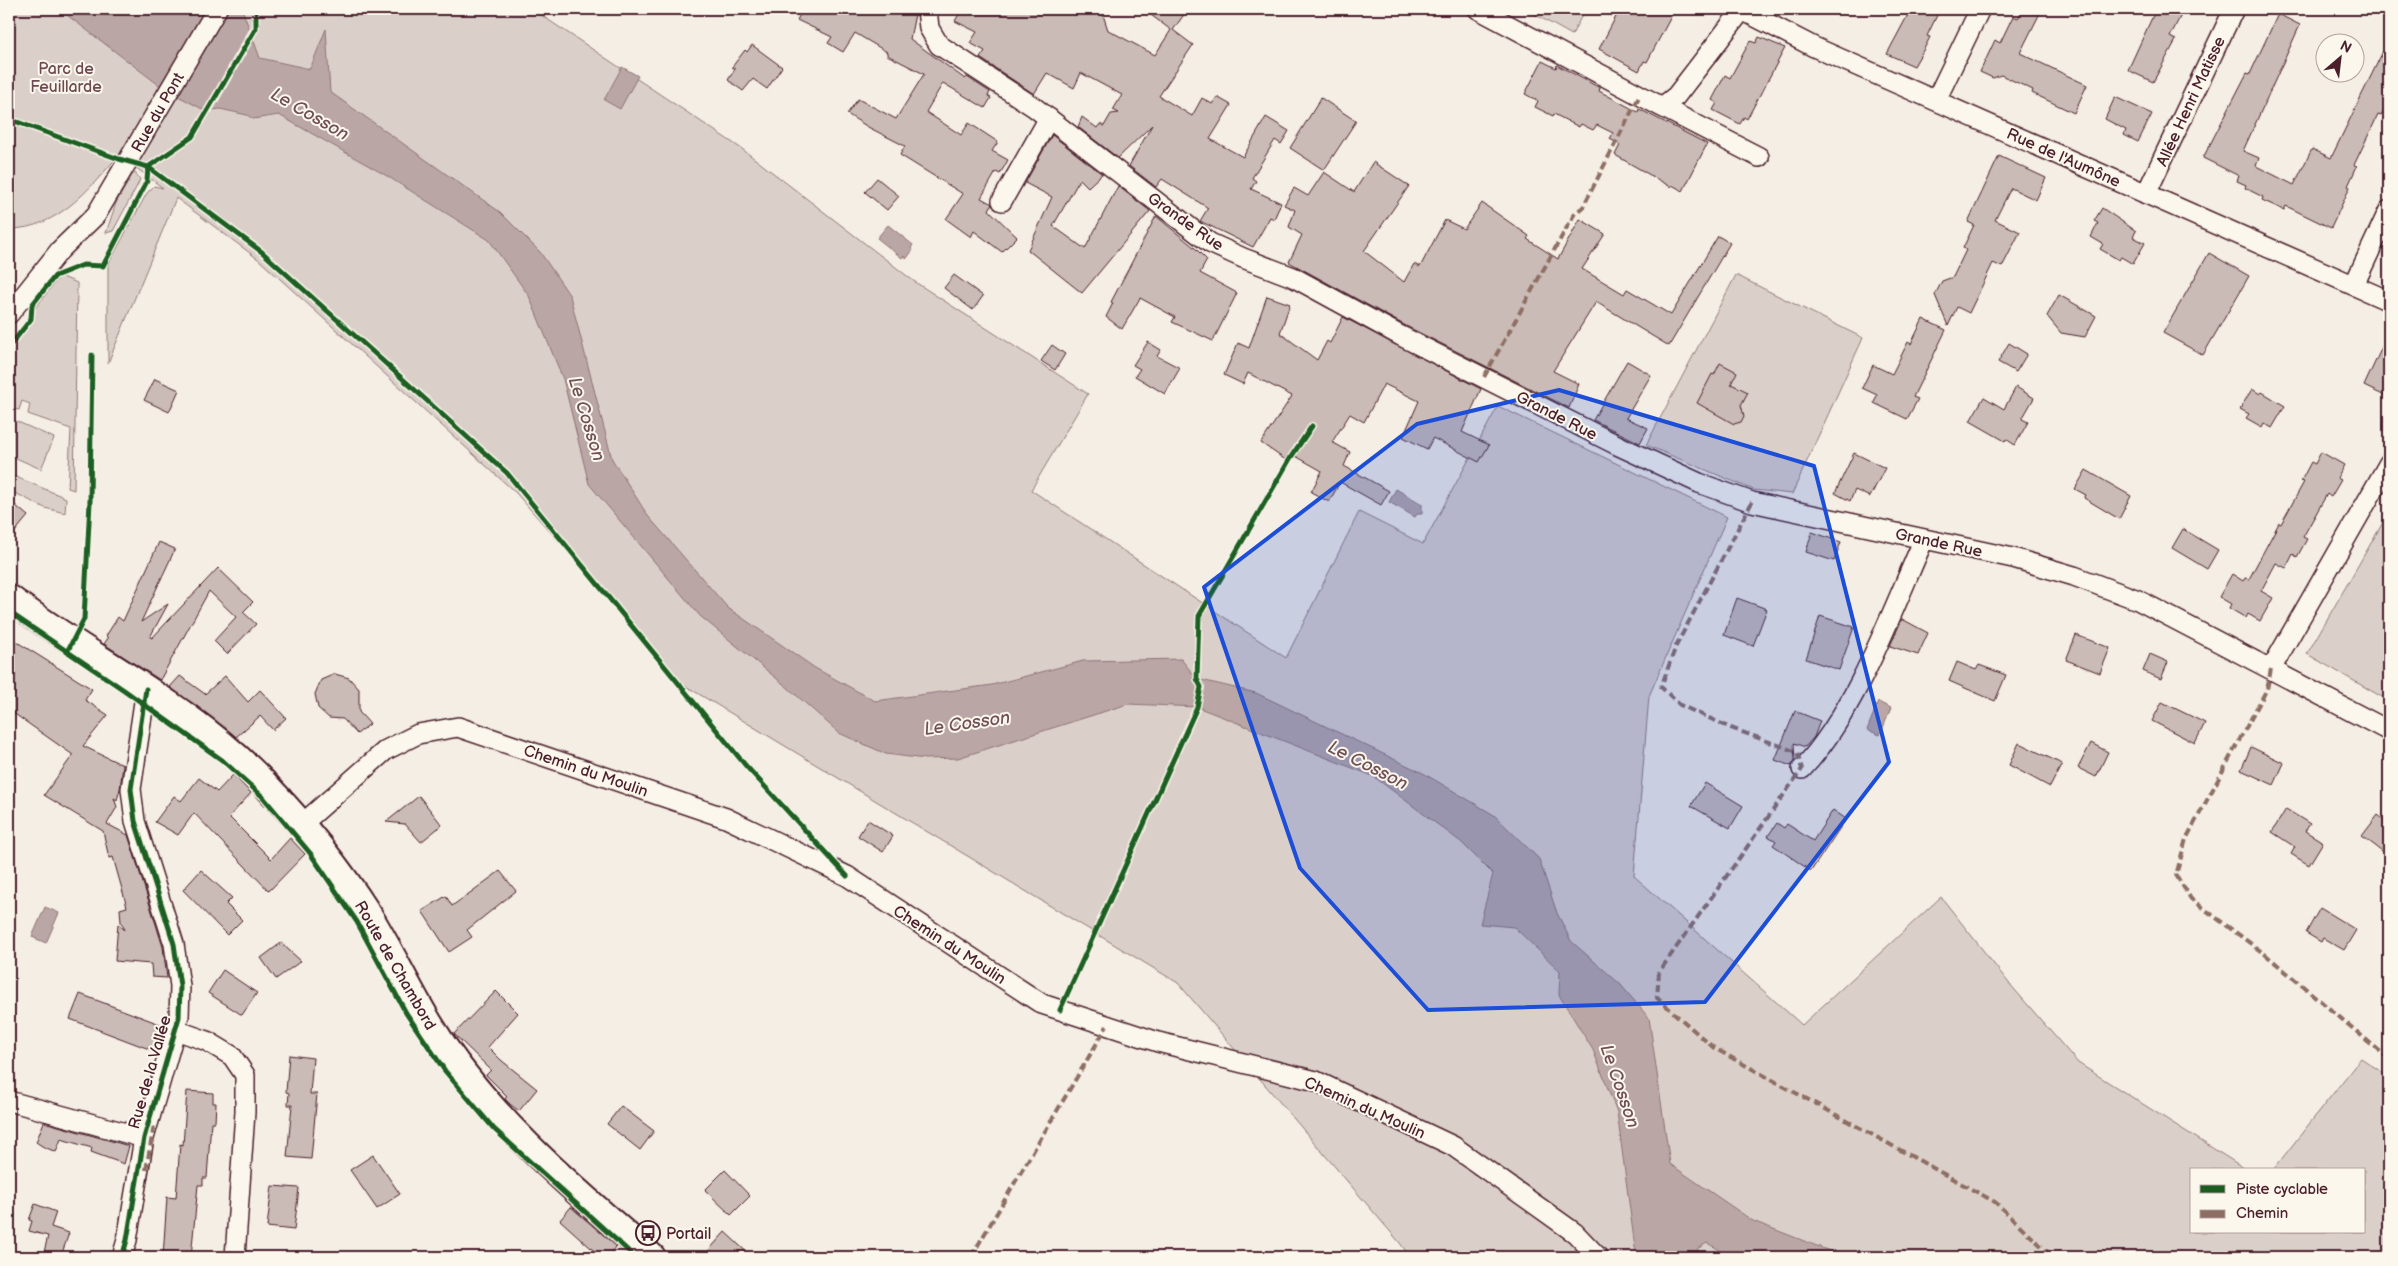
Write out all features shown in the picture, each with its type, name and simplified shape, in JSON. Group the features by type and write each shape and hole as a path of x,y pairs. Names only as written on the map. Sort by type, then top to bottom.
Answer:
{"main road":[{"name":"Route de Chambord","path":"9,598 224,745 263,782 300,825 368,914 432,1029 476,1090 535,1151 652,1257"}],"street":[{"name":"Rue du Pont","path":"9,314 60,250 96,215 217,9"},
{"name":"Grande Rue","path":"927,9 929,28 939,44 1049,118 1210,242 1243,258 1293,277 1401,336 1617,445 1699,484 1752,502 2013,558 2083,579 2138,600 2389,731"},
{"path":"1478,9 1759,157"},
{"path":"1662,107 1676,96 1741,9"},
{"name":"Rue de l'Aumône","path":"1741,9 1814,47 2389,301"},
{"path":"1936,100 1980,9"},
{"name":"Allée Henri Matisse","path":"2146,194 2234,9"},
{"path":"1002,201 1049,118"},
{"path":"2354,285 2389,210"},
{"path":"2271,668 2389,464"},
{"path":"1802,769 1820,750 1856,688 1924,539"},
{"name":"Rue de la Vallée","path":"122,1257 127,1240 144,1138 179,1016 180,986 174,944 135,821 131,788 146,690"},
{"name":"Chemin du Moulin","path":"300,825 386,750 418,734 458,727 726,818 847,876 1042,1004 1158,1042 1316,1081 1453,1146 1575,1233 1598,1257"},
{"path":"176,1030 207,1041 232,1056 245,1075 245,1112 235,1257"},
{"path":"9,1101 144,1138"}],"highlighted area":[{"path":"1559,390 1814,466 1889,762 1705,1002 1428,1010 1300,868 1204,587 1417,424"}],"green space":[{"name":"Parc de Feuillarde","path":"9,9 532,9 742,149 915,282 1088,394 1031,490 1286,658 1359,512 1423,544 1498,406 1727,517 1649,696 1634,876 1802,1025 1941,897 2008,982 2078,1063 2244,1168 2190,1168 2190,1234 2366,1234 2366,1168 2275,1168 2361,1058 2389,1077 2389,1257 1410,1257 1178,983 684,685 516,493 258,259 176,198 108,363 108,265 147,193 154,186 163,188 119,155 84,193 57,215 27,227 9,229"},
{"path":"1525,9 1585,9 1572,35"},
{"path":"135,173 140,179 138,184 113,231 106,233 116,203"},
{"path":"1736,275 1863,338 1792,494 1754,490 1646,445"},
{"path":"60,276 77,283 74,490 68,488 71,429 28,414 30,404 22,401 19,410 9,408 9,342"},
{"path":"9,418 54,438 41,469 9,455"},
{"path":"9,474 66,498 65,513 45,508 9,490"},
{"path":"2389,512 2389,701 2307,654"}],"water":[{"name":"Le Cosson","path":"59,9 242,9 260,58 310,69 326,29 330,92 500,212 540,252 570,296 612,459 648,516 728,608 815,668 875,701 992,685 1083,661 1181,659 1197,679 1256,693 1423,773 1494,815 1539,859 1557,913 1571,941 1620,984 1649,1018 1670,1164 1753,1221 1845,1257 1733,1257 1707,1243 1697,1249 1702,1257 1641,1257 1635,1248 1617,1112 1593,1050 1559,995 1560,971 1514,927 1480,924 1493,874 1461,842 1373,776 1197,707 1128,704 958,758 925,759 886,754 839,733 787,687 700,616 589,484 563,379 529,296 489,240 387,176 279,115 253,119 247,115 220,109 206,111 163,88"},
{"path":"622,67 638,76 620,109 604,100"},
{"path":"888,225 913,245 911,248 913,250 907,258 904,256 902,258 877,238"},
{"path":"1396,489 1422,504 1422,514 1417,514 1415,517 1389,502"},
{"path":"1878,702 1891,708 1880,735 1867,730"},
{"path":"45,907 59,913 46,943 32,937"}],"pier":[{"path":"251,26 255,38 212,113 202,112"}],"building":[{"path":"803,9 916,9 910,39 965,79 967,77 990,92 988,96 991,98 985,108 943,83 926,112 961,135 969,123 998,142 992,151 1008,160 1000,174 996,172 981,198 992,204 989,210 1017,237 1002,252 974,231 971,237 946,219 963,194 900,155 905,146 847,114 858,99 896,119 924,74 887,55 887,52 855,33 843,52 828,43 832,37 797,20"},
{"path":"962,9 1101,9 1108,30 1155,55 1171,30 1143,9 1188,9 1173,30 1193,45 1159,96 1192,116 1202,98 1212,104 1217,97 1231,105 1210,139 1243,157 1266,117 1289,131 1281,144 1275,140 1252,178 1256,181 1251,189 1281,203 1274,219 1270,217 1253,247 1200,221 1208,208 1162,179 1156,187 1129,166 1152,125 1118,158 1078,127 1082,117 1097,128 1100,124 1104,126 1111,114 1119,113 1113,110 1122,95 1081,73 1074,88 1047,73 1034,94 980,58 985,51 970,43 977,32 955,21"},
{"path":"1620,9 1675,9 1647,62 1644,61 1639,71 1599,49"},
{"path":"1911,9 1940,9 1927,36 1930,37 1914,66 1887,54"},
{"path":"2023,9 2042,9 2020,53 2087,85 2074,113 2032,93 2033,90 2001,75 1993,78 1980,72 1995,40 2000,43 2013,16 2018,18"},
{"path":"2156,9 2184,9 2170,37 2176,40 2153,82 2128,70"},
{"path":"2278,14 2300,25 2243,151 2259,158 2256,166 2294,185 2312,149 2331,158 2389,39 2389,98 2381,116 2378,115 2354,165 2357,166 2348,186 2350,187 2331,228 2286,206 2284,210 2262,200 2263,197 2245,188 2246,185 2237,181 2239,176 2203,158 2247,73 2250,74"},
{"path":"1759,37 1785,48 1747,119 1744,117 1740,124 1713,110 1717,103 1712,100 1725,75 1730,78 1750,41 1756,43"},
{"path":"752,45 782,67 767,89 753,79 743,91 728,80 735,69 732,67 745,50 747,52"},
{"path":"1542,61 1556,68 1557,65 1600,88 1599,91 1638,112 1639,109 1707,144 1683,191 1672,185 1671,187 1615,155 1620,145 1610,139 1613,133 1597,125 1593,130 1581,124 1579,127 1535,107 1538,101 1525,94"},
{"path":"2115,97 2152,114 2138,142 2124,135 2126,130 2105,119"},
{"path":"1321,98 1356,121 1324,170 1290,148"},
{"path":"1052,135 1102,174 1088,187 1080,179 1053,226 1085,249 1118,186 1150,211 1082,293 1028,250 1052,197 1025,183"},
{"path":"1999,156 2046,178 2036,200 2011,188 1995,220 2020,232 2002,267 1993,263 1969,313 1957,307 1948,326 1935,295 1942,281 1953,277 1966,250 1963,248 1974,225 1968,222"},
{"path":"1373,162 1409,186 1364,251 1404,282 1414,264 1420,267 1445,220 1464,229 1482,203 1529,236 1527,239 1558,259 1580,219 1605,234 1582,269 1624,294 1627,289 1671,315 1718,236 1730,243 1669,346 1596,302 1553,371 1579,384 1569,408 1406,326 1289,262 1302,235 1289,227 1295,210 1284,205 1294,188 1308,196 1324,172 1354,192"},
{"path":"877,178 899,196 887,210 865,192"},
{"path":"2102,208 2136,231 2133,237 2145,243 2133,264 2121,257 2119,260 2100,249 2103,244 2091,237 2098,223 2094,221"},
{"path":"1156,216 1207,260 1200,273 1237,293 1213,341 1172,322 1175,317 1140,298 1122,329 1106,317 1113,303 1111,302"},
{"path":"2209,253 2249,276 2203,355 2163,333"},
{"path":"954,275 983,296 973,310 944,288"},
{"path":"2059,295 2096,316 2085,337 2061,333 2047,316"},
{"path":"1267,296 1290,304 1280,333 1317,360 1327,341 1330,343 1343,317 1481,389 1462,432 1489,445 1479,462 1433,438 1427,449 1403,437 1419,401 1384,384 1364,422 1350,414 1332,442 1350,452 1344,466 1389,491 1381,505 1340,482 1329,502 1311,492 1322,471 1292,454 1287,461 1261,443 1292,396 1248,373 1243,384 1224,375 1238,343 1249,348"},
{"path":"1923,319 1946,330 1913,397 1918,399 1907,419 1874,403 1877,395 1862,388 1873,365 1892,374 1908,342 1911,344"},
{"path":"2389,332 2389,387 2385,396 2364,386"},
{"path":"1148,342 1161,350 1157,356 1180,368 1165,394 1135,376 1140,369 1133,365"},
{"path":"2009,343 2027,354 2016,372 1998,362"},
{"path":"1052,345 1065,354 1055,370 1041,361"},
{"path":"1627,361 1651,375 1626,418 1648,428 1640,443 1593,420"},
{"path":"1720,363 1737,372 1731,384 1748,392 1741,405 1744,416 1741,422 1734,424 1697,403"},
{"path":"155,379 179,390 169,412 144,400"},
{"path":"2016,387 2034,398 2022,419 2028,422 2015,445 1970,421 1984,397 2004,409"},
{"path":"2252,389 2260,394 2262,392 2285,406 2272,428 2264,423 2262,427 2246,418 2249,414 2240,409"},
{"path":"2321,452 2344,465 2337,478 2341,480 2331,497 2327,494 2303,537 2307,539 2297,557 2293,554 2286,568 2276,563 2261,591 2273,598 2260,621 2248,614 2246,618 2229,608 2231,604 2219,597 2232,574 2243,581 2245,578 2249,579 2279,523 2281,524 2304,482 2301,481 2311,462 2315,464"},
{"path":"1854,453 1885,468 1870,497 1855,490 1850,501 1835,493"},
{"path":"2086,470 2131,496 2119,519 2084,498 2086,495 2075,489"},
{"path":"9,500 28,516 9,539"},
{"path":"2183,529 2218,550 2207,569 2172,548"},
{"path":"1812,532 1841,542 1834,561 1806,552"},
{"path":"159,542 175,549 141,622 168,604 150,637 152,638 218,568 253,602 243,612 256,624 227,654 214,641 236,617 209,591 160,680 104,644 108,638 106,636 118,617 123,621"},
{"path":"1737,598 1767,609 1753,646 1724,635"},
{"path":"1820,616 1854,627 1839,670 1806,659"},
{"path":"1902,619 1928,633 1918,655 1890,646"},
{"path":"2076,635 2110,648 2100,673 2066,660"},
{"path":"9,637 92,689 85,700 108,715 83,746 123,765 117,800 114,798 117,807 107,824 128,835 163,947 167,978 152,977 151,964 115,961 118,924 125,930 121,922 120,909 127,907 113,857 109,858 103,831 44,795 73,755 9,710"},
{"path":"2150,654 2168,662 2161,679 2143,671"},
{"path":"1957,662 1976,670 1979,665 2006,675 1995,701 1949,681"},
{"path":"335,674 349,678 359,689 359,712 370,724 357,734 343,719 329,718 318,708 315,694 321,680"},
{"path":"180,676 205,694 225,676 248,702 260,690 286,718 273,730 260,716 236,737 170,687"},
{"path":"2162,702 2205,723 2195,743 2152,721"},
{"path":"1795,711 1820,721 1814,737 1805,747 1794,743 1795,760 1791,766 1775,760"},
{"path":"2019,743 2062,764 2050,787 2009,765"},
{"path":"2091,743 2108,752 2096,777 2078,768"},
{"path":"2251,747 2284,763 2274,785 2241,770"},
{"path":"233,775 251,793 229,817 271,859 290,838 305,854 269,891 194,813 178,835 155,822 174,796 181,801 199,778 217,792"},
{"path":"1705,783 1743,806 1730,828 1691,806"},
{"path":"419,796 442,825 421,842 405,824 386,822"},
{"path":"2286,809 2310,824 2305,831 2323,842 2309,865 2291,854 2295,847 2272,832"},
{"path":"1833,810 1846,819 1811,871 1773,845 1776,841 1768,836 1777,823 1784,828 1787,824 1813,841"},
{"path":"2378,815 2389,824 2389,856 2362,836"},
{"path":"868,820 893,836 883,852 858,836"},
{"path":"201,870 232,898 226,904 242,920 227,935 183,890"},
{"path":"500,871 516,891 467,930 472,937 449,952 422,911 446,896 452,906"},
{"path":"2320,908 2356,930 2344,950 2323,938 2321,942 2306,933"},
{"path":"281,943 301,961 276,979 261,958"},
{"path":"223,970 257,993 242,1015 208,993"},
{"path":"496,991 518,1013 488,1047 537,1089 519,1111 505,1099 507,1096 486,1075 491,1070 454,1034"},
{"path":"80,994 165,1026 157,1052 70,1019"},
{"path":"289,1055 313,1058 310,1094 317,1094 311,1159 287,1157 292,1105 288,1105 289,1093 286,1092"},
{"path":"187,1091 213,1093 213,1103 216,1103 215,1122 211,1122 207,1178 203,1178 203,1185 198,1185 191,1257 163,1257 167,1197 176,1198 180,1144 183,1145"},
{"path":"621,1106 654,1131 640,1150 607,1124"},
{"path":"44,1122 129,1146 124,1164 91,1152 92,1148 61,1139 56,1152 42,1146 36,1142"},
{"path":"373,1155 400,1194 377,1209 350,1170"},
{"path":"725,1170 750,1196 731,1215 705,1190"},
{"path":"272,1186 299,1188 294,1230 267,1227"},
{"path":"35,1204 56,1212 51,1227 69,1233 61,1256 44,1252 48,1236 29,1231 32,1221 29,1220"},
{"path":"571,1207 616,1246 607,1257 601,1257 560,1220"},
{"path":"725,1232 752,1257 717,1257 709,1250"}],"marked path":[{"path":"1484,377 1575,213 1583,207 1640,95"},
{"path":"1752,502 1676,646 1661,687 1680,705 1731,728 1797,752 1802,769 1659,972 1657,998 1714,1048 1995,1202 2053,1257"},
{"path":"2271,669 2267,689 2186,839 2176,875 2191,899 2266,955 2389,1059"},
{"path":"971,1257 1107,1026"},
{"path":"146,1170 154,1125"}],"cycle path":[{"path":"9,347 31,319 32,305 55,276 83,265 103,266 147,181 148,167 192,137 256,28 256,9"},
{"path":"9,119 119,159 148,167 262,252 507,473 746,766 847,876"},
{"path":"67,652 84,619 90,502 92,355"},
{"path":"1060,1010 1197,707 1201,687 1197,679 1199,616 1291,457 1312,426"},
{"path":"9,612 124,690 222,760 263,797 310,853 357,922 406,1013 445,1071 494,1129 635,1257"},
{"path":"122,1257 127,1240 144,1138 179,1017 180,986 174,944 135,821 131,789 146,689"}],"place":[{"name":"Portail","path":"648,1233"}]}
